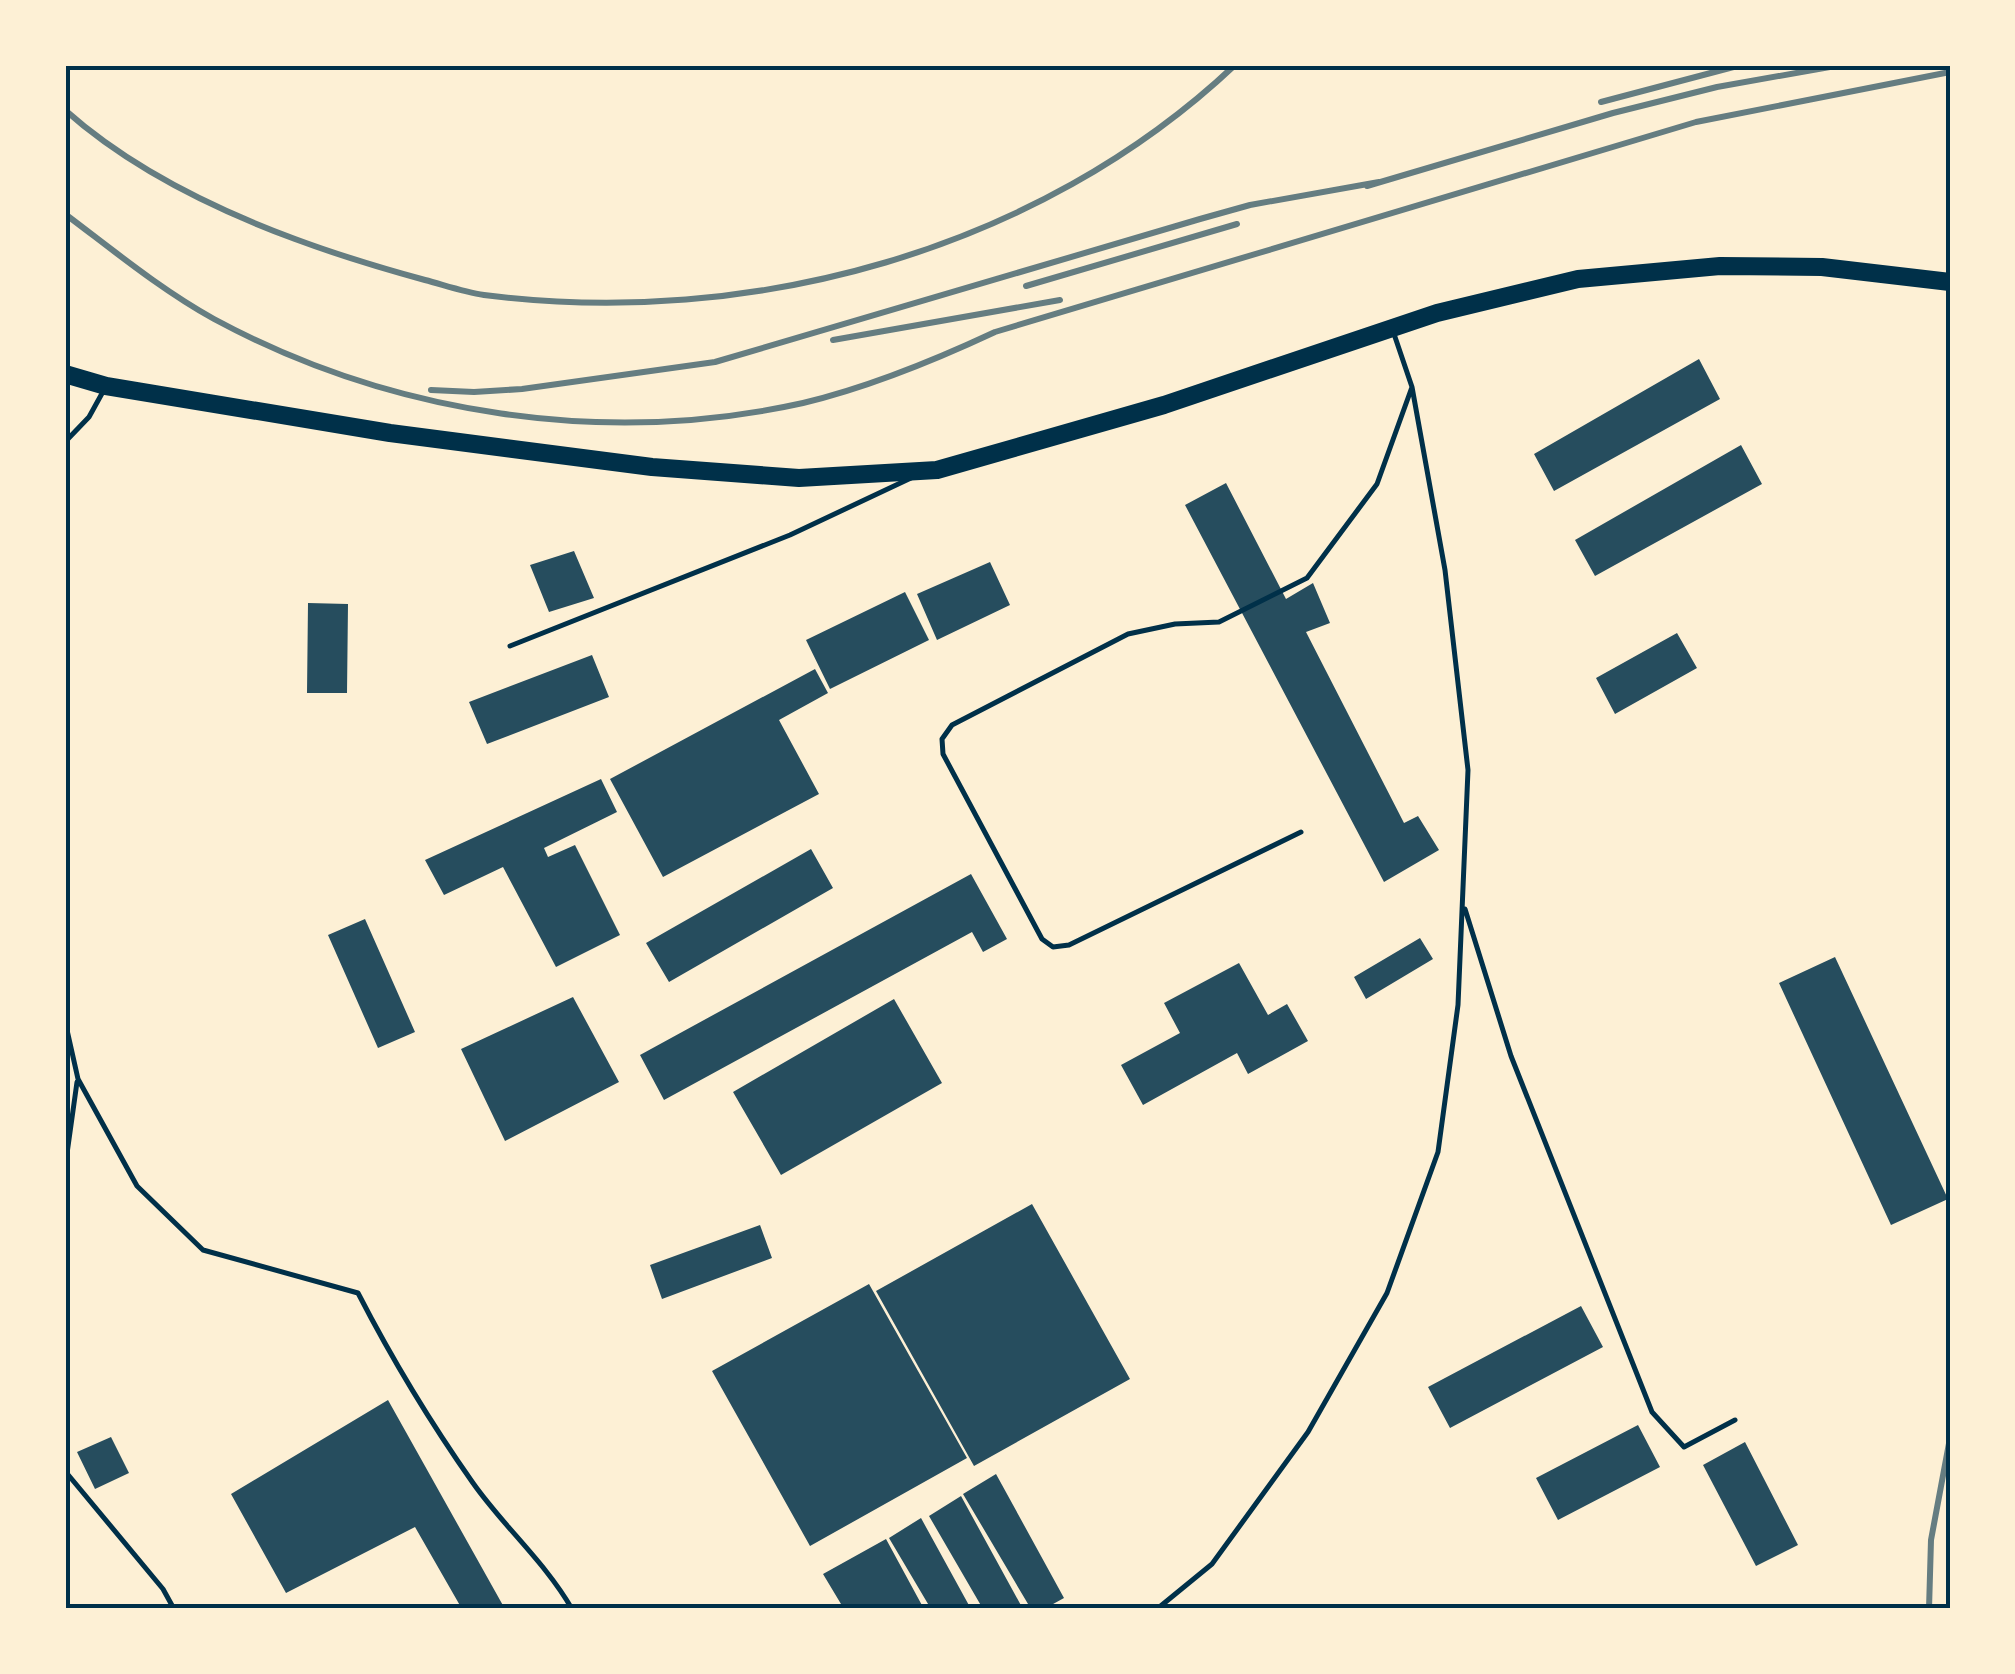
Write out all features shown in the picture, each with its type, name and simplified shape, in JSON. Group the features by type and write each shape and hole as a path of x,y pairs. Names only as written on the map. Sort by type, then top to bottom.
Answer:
{"highway":[{"path":"65,374 106,386 390,433 652,468 799,478 927,470 1164,404 1437,313 1578,279 1720,266 1822,267 1950,282"}],"lane":[{"path":"1156,1609 1212,1564 1308,1432 1388,1293 1438,1152 1458,1005 1468,770 1445,570 1412,387 1392,328"},
{"path":"65,442 89,416 106,386"},
{"path":"1301,832 1069,945 1053,947 1042,939 942,754 942,738 952,724 1128,634 1175,624 1219,622 1307,578 1377,484 1412,387"},
{"path":"510,646 790,536 927,470"},
{"path":"1463,902 1511,1056 1652,1412 1684,1447 1735,1420"},
{"path":"65,1021 78,1079 136,1186 202,1250 358,1293 397,1368 475,1486 554,1578 572,1609"},
{"path":"65,1168 78,1079"},
{"path":"65,1471 163,1589 174,1609"}],"building":[{"path":"1699,359 1720,399 1554,491 1534,454"},
{"path":"1741,445 1762,484 1595,576 1575,540"},
{"path":"1226,483 1286,599 1313,583 1330,623 1306,632 1404,823 1418,816 1439,850 1384,882 1185,505"},
{"path":"574,551 594,598 549,612 530,565"},
{"path":"990,562 1010,605 937,640 917,594"},
{"path":"905,592 929,640 830,689 806,640"},
{"path":"308,603 348,604 347,693 307,693"},
{"path":"1677,633 1697,668 1615,714 1596,678"},
{"path":"592,655 609,697 487,744 469,702"},
{"path":"815,669 828,693 779,720 819,794 663,877 610,779"},
{"path":"601,779 617,812 544,848 548,857 575,845 620,935 556,967 503,867 444,895 425,860"},
{"path":"811,849 833,888 669,982 646,943"},
{"path":"971,874 1007,939 983,952 972,932 664,1100 640,1055"},
{"path":"365,919 415,1032 378,1048 328,935"},
{"path":"1420,938 1433,959 1366,999 1354,977"},
{"path":"1835,957 1948,1199 1891,1225 1779,983"},
{"path":"1239,963 1268,1015 1287,1004 1308,1041 1248,1074 1237,1053 1143,1105 1121,1065 1180,1033 1164,1003"},
{"path":"573,997 619,1082 505,1141 461,1049"},
{"path":"894,999 942,1083 781,1175 733,1092"},
{"path":"1032,1204 1130,1379 974,1466 876,1291"},
{"path":"760,1225 772,1258 662,1299 650,1265"},
{"path":"869,1284 967,1458 810,1546 712,1371"},
{"path":"1581,1306 1603,1347 1450,1428 1428,1387"},
{"path":"388,1400 505,1609 462,1609 415,1527 286,1593 231,1494"},
{"path":"1638,1425 1660,1467 1558,1520 1536,1478"},
{"path":"111,1437 129,1473 95,1489 77,1452"},
{"path":"1745,1442 1798,1545 1756,1566 1703,1465"},
{"path":"996,1474 1064,1598 1044,1609 1031,1609 963,1494"},
{"path":"961,1496 1023,1609 983,1609 929,1516"},
{"path":"921,1518 971,1609 931,1609 889,1538"},
{"path":"886,1539 924,1609 844,1609 823,1574"}],"railway":[{"path":"65,110 117,150 174,185 295,239 376,266 484,295 585,303 686,300 787,286 885,262 981,228 1072,184 1157,130 1235,65"},
{"path":"1601,102 1741,65"},
{"path":"1367,186 1613,113 1717,87 1841,65"},
{"path":"65,214 156,282 214,319 282,352 353,379 501,414 652,422 728,416 828,397 901,372 995,332 1696,122 1950,72"},
{"path":"431,390 522,389 715,362 1250,205 1379,182"},
{"path":"1026,286 1237,224"},
{"path":"833,340 1060,300"},
{"path":"1929,1609 1931,1540 1950,1438"}]}
